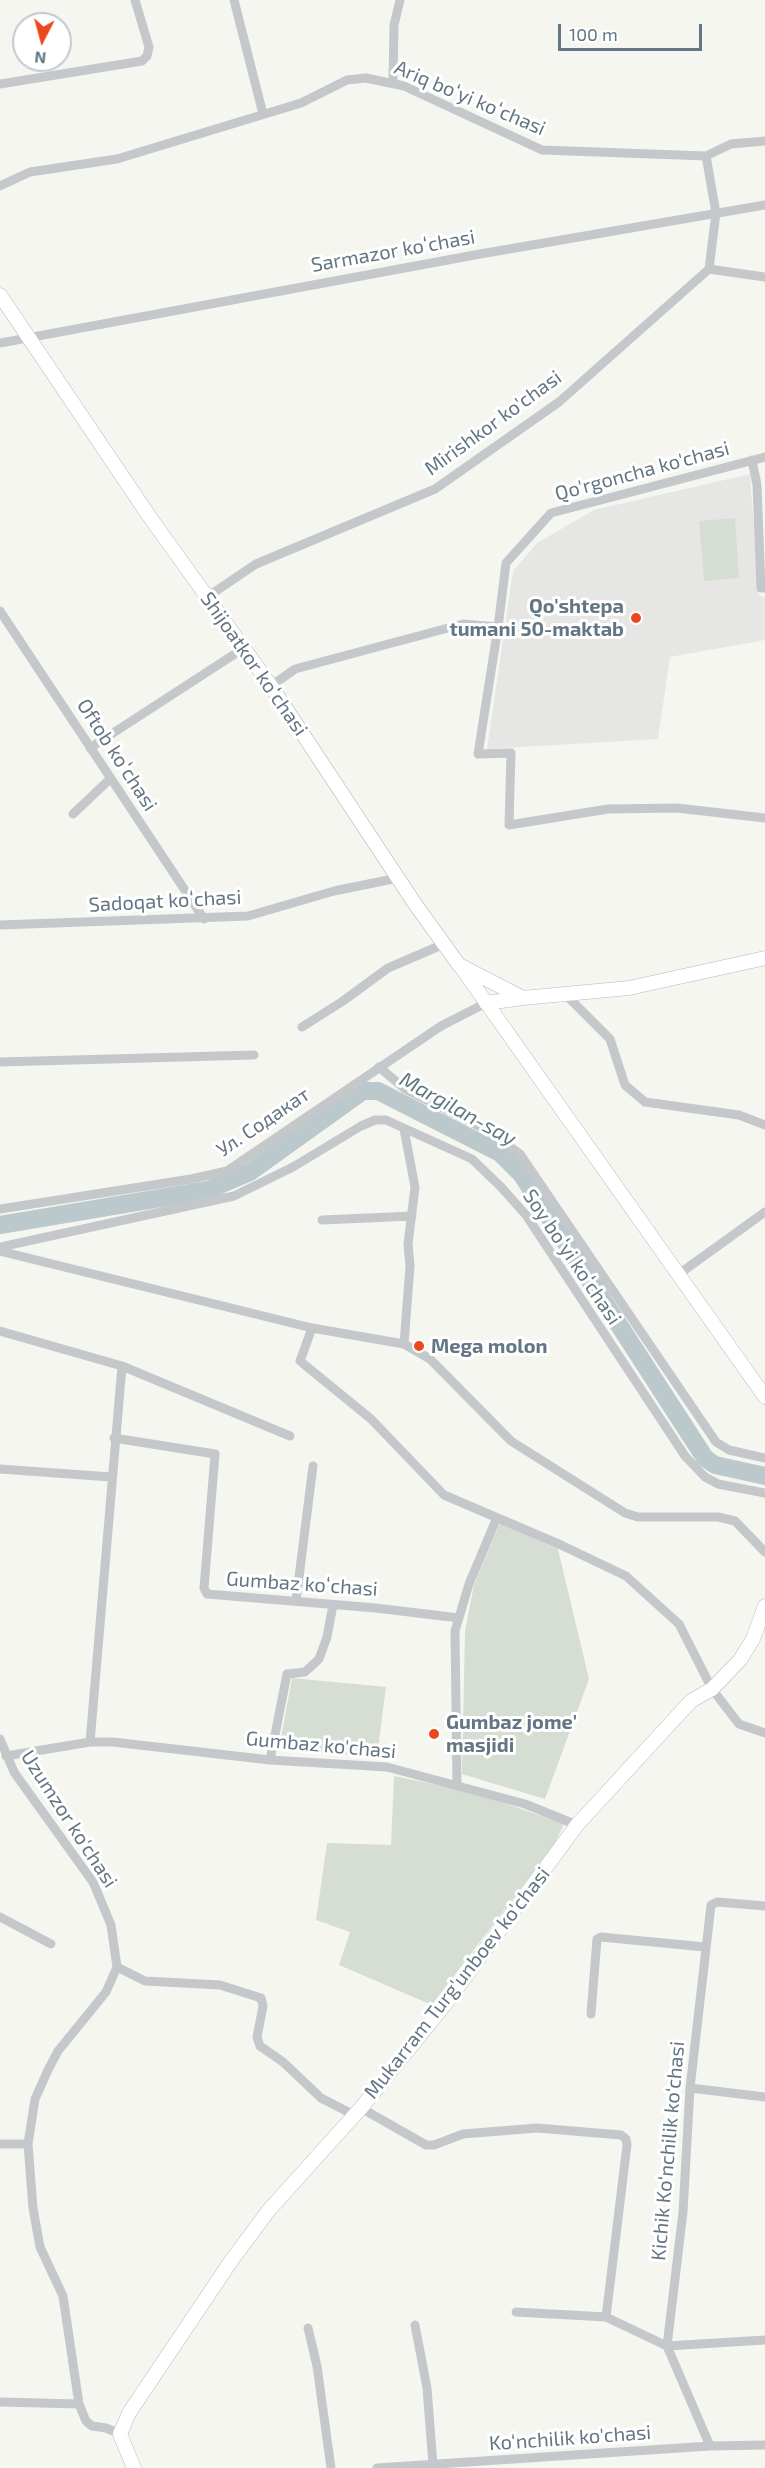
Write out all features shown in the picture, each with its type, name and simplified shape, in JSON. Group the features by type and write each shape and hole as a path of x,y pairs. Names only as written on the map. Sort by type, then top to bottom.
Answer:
{"street":[{"path":"0,84 142,61 147,56 149,47 135,0"},
{"path":"234,0 263,114"},
{"path":"393,82 393,25 400,0"},
{"name":"Ariq boʻyi koʻchasi","path":"0,186 30,172 117,159 301,103 347,80 366,78 393,82 542,150 706,156"},
{"path":"765,141 731,144 706,156 716,213 709,269 765,277"},
{"name":"Sarmazor koʻchasi","path":"0,343 27,336 765,205"},
{"name":"Mirishkor ko'chasi","path":"207,597 256,564 435,489 559,402 709,269"},
{"name":"Shijoatkor koʻchasi","path":"0,295 207,597 272,686 398,878 459,965 529,997"},
{"name":"Qo'rgoncha ko'chasi","path":"765,457 551,513 506,563 477,754 511,753 509,825 608,809 677,808 765,818"},
{"path":"752,459 757,485 761,588 765,588"},
{"name":"Oftob koʻchasi","path":"0,611 204,919"},
{"path":"272,686 295,669 464,624 498,627"},
{"path":"0,629 12,628"},
{"path":"90,748 244,648"},
{"path":"73,814 110,779"},
{"name":"Sadoqat koʻchasi","path":"0,925 248,916 334,891 398,878"},
{"path":"302,1027 388,968 444,944"},
{"path":"486,1003 629,988 765,958"},
{"path":"459,965 765,1396"},
{"path":"565,994 610,1039 625,1085 645,1102 739,1115 765,1125"},
{"name":"Ул. Содакат","path":"0,1209 191,1179 227,1171 441,1026 486,1003"},
{"path":"0,1062 254,1055"},
{"path":"379,1067 405,1089 486,1130 520,1154 716,1442 729,1450 765,1458"},
{"name":"Soy boʻyi koʻchasi","path":"0,1249 234,1196 293,1167 361,1126 375,1120 386,1120 472,1159 526,1215 685,1456 705,1478 718,1484 765,1493"},
{"path":"404,1129 415,1187 408,1244 410,1266 404,1344"},
{"path":"679,1274 765,1212"},
{"path":"322,1220 412,1216"},
{"name":"Soy boʻyi koʻchasi","path":"0,1249 312,1328 404,1344 430,1359 511,1441 625,1513 638,1517 718,1517 735,1521 765,1552"},
{"path":"312,1328 300,1361 371,1419 409,1456 444,1496 496,1520 561,1545 626,1576 679,1623 712,1689 739,1724 765,1733"},
{"path":"0,1331 122,1366 290,1436"},
{"path":"90,1742 114,1438 122,1366"},
{"name":"Gumbaz koʻchasi","path":"114,1438 215,1454 204,1591 210,1595 297,1601 459,1618"},
{"path":"297,1601 314,1466"},
{"path":"0,1469 111,1477"},
{"path":"457,1784 454,1655 459,1618 469,1584 496,1520"},
{"path":"270,1760 287,1674 305,1672 319,1659 327,1637 333,1605"},
{"name":"Mukarram Turg'unboev ko'chasi","path":"120,2434 129,2413 268,2210 358,2111 446,2003 578,1825 691,1701 712,1689 740,1660 753,1639 765,1606"},
{"name":"Uzumzor ko'chasi","path":"0,1739 6,1756 30,1795 93,1882 111,1925 117,1967"},
{"name":"Gumbaz ko'chasi","path":"6,1756 90,1742 113,1742 270,1760 387,1767 525,1804 578,1825"},
{"name":"Kichik Ko‘nchilik ko‘chasi","path":"667,2346 683,2212 690,2088 711,1905 717,1902 765,1906"},
{"path":"0,1917 51,1944"},
{"path":"591,2014 597,1939 601,1937 705,1947"},
{"path":"134,2468 120,2434 106,2427 92,2426 86,2421 79,2404 63,2296 40,2247 33,2208 28,2144 35,2099 48,2070 58,2051 106,1992 117,1967 145,1981 220,1985 261,1998 263,2006 257,2037 260,2046 283,2062 321,2098 358,2111 426,2145 434,2145 463,2134 537,2128 621,2135 626,2139 618,2229 606,2317"},
{"path":"690,2088 765,2097"},
{"path":"0,2144 28,2144"},
{"path":"516,2312 606,2317 667,2346 765,2340"},
{"path":"415,2325 427,2388 433,2465"},
{"path":"308,2328 317,2366 331,2468"},
{"path":"667,2346 710,2446"},
{"path":"0,2402 79,2404"},
{"name":"Ko‘nchilik ko'chasi","path":"376,2468 522,2464 710,2446 765,2445"}],"shaded area":[{"name":"Qo'shtepa tumani 50-maktab","path":"750,474 759,596 765,597 765,640 670,657 658,739 487,749 513,571 537,543 594,510"},
{"path":"735,518 739,578 704,581 699,521"},
{"path":"500,1523 558,1549 589,1679 545,1799 462,1774 465,1631 474,1585"},
{"path":"292,1678 386,1687 377,1757 279,1749"},
{"path":"394,1776 476,1793 564,1824 555,1843 432,2005 339,1965 350,1932 316,1920 327,1843 391,1845"}],"waterway":[{"name":"Margilan-say","path":"0,1225 208,1190 250,1172 363,1091 378,1091 500,1153 522,1175 705,1458 715,1465 765,1476"}],"place":[{"name":"Qo'shtepa tumani 50-maktab","path":"636,618"},
{"name":"Mega molon","path":"419,1346"},
{"name":"Gumbaz jome' masjidi","path":"434,1734"}]}
